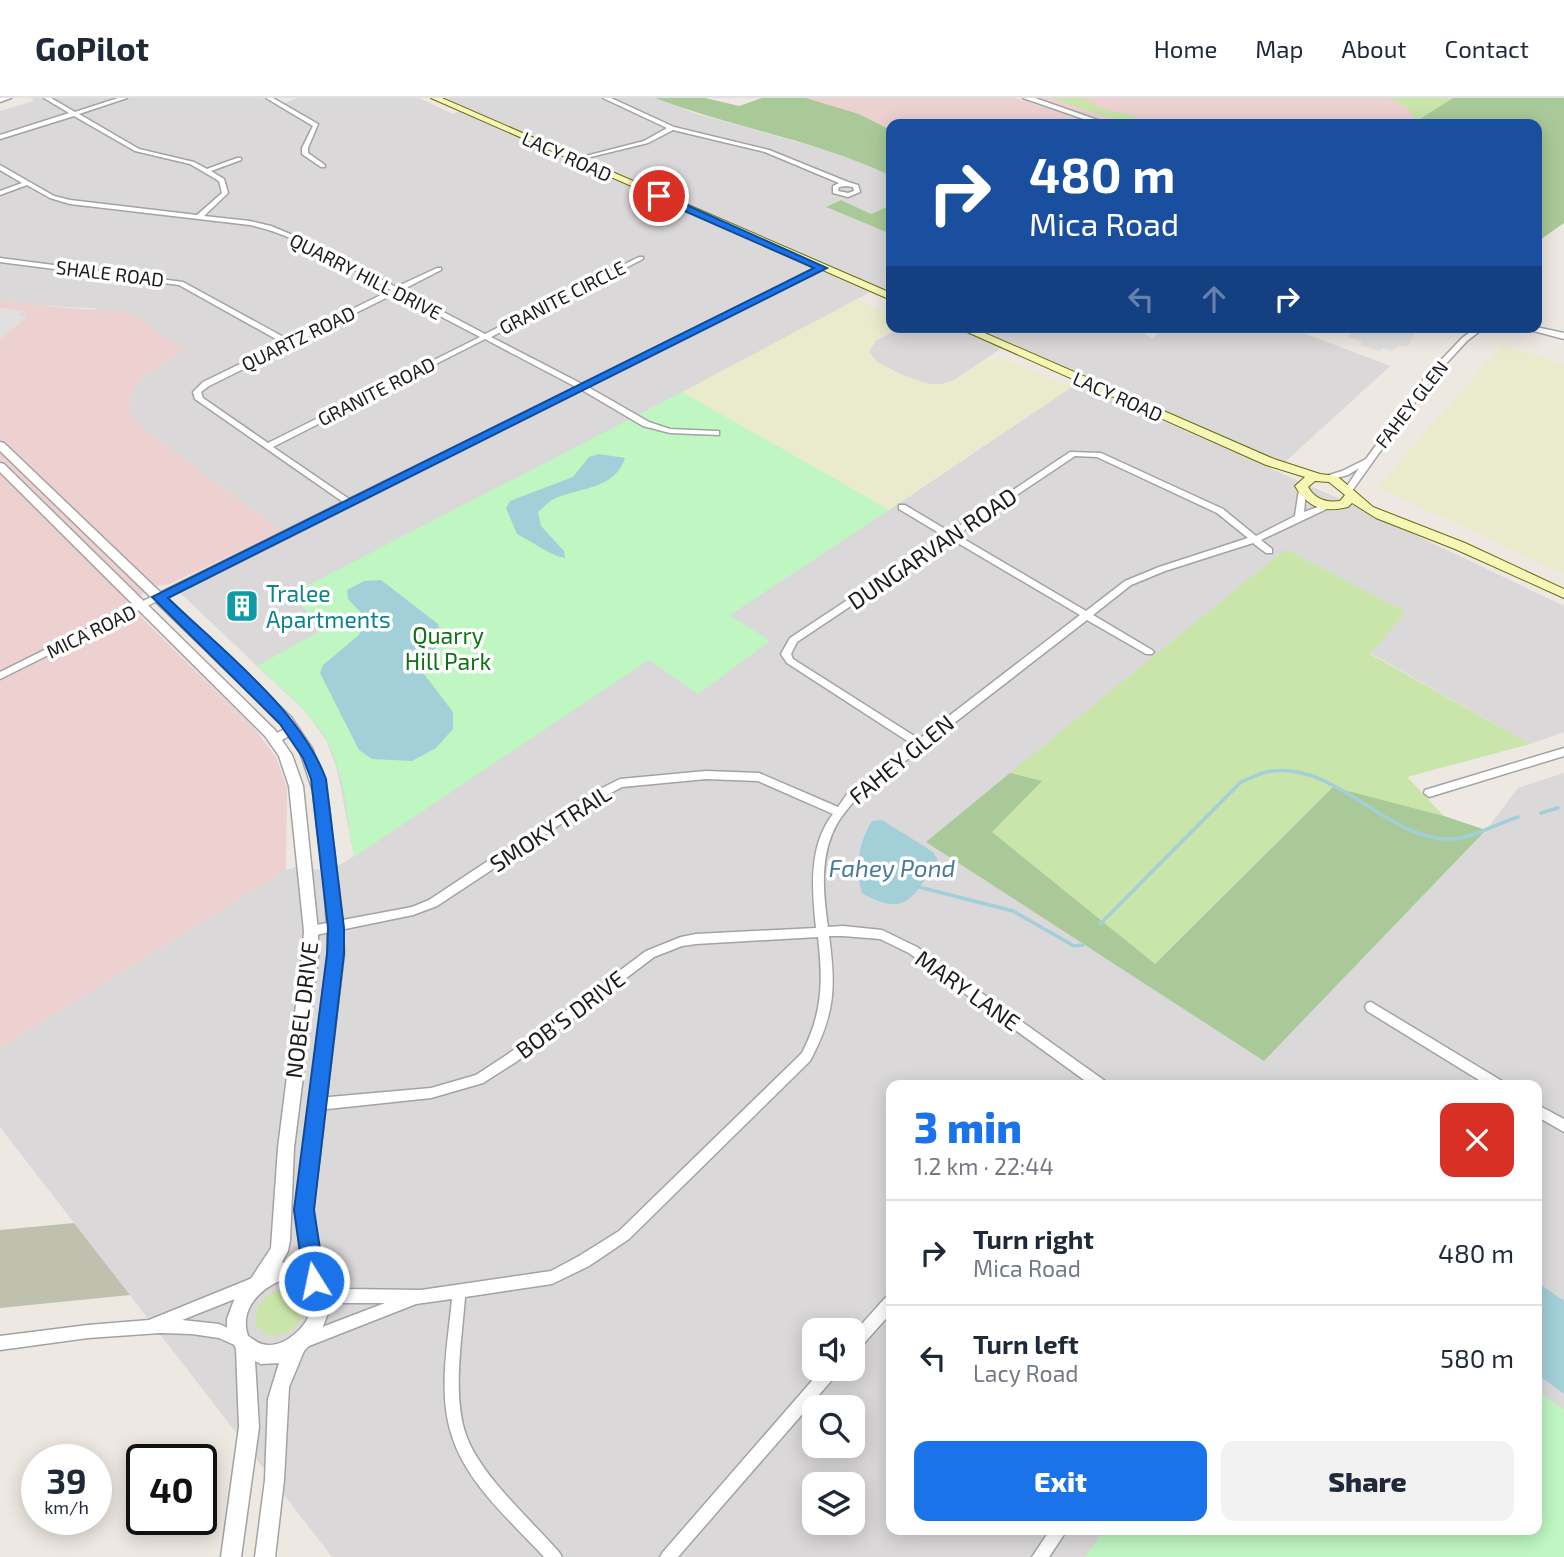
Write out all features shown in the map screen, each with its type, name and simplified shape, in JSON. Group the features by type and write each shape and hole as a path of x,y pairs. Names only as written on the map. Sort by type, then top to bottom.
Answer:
{"main road":[{"name":"LACY ROAD","path":"435,98 886,295"},
{"name":"LACY ROAD","path":"975,333 1275,464 1323,477 1351,492"},
{"name":"LACY ROAD","path":"1275,464 1315,503 1334,506"},
{"path":"1302,489 1306,480 1323,477"},
{"path":"1334,506 1349,502 1351,492"},
{"path":"1351,492 1364,507 1385,519"},
{"path":"1334,506 1385,519 1462,547 1564,594"}],"street":[{"path":"0,100 8,98"},
{"path":"47,98 137,150 186,161 222,180 225,192 199,217"},
{"path":"0,136 124,98"},
{"path":"269,98 316,125 304,151 308,158 323,166"},
{"path":"606,98 672,128 767,151 846,184"},
{"path":"1027,98 1090,119"},
{"path":"576,160 646,142 672,128"},
{"path":"207,171 239,159"},
{"name":"QUARRY HILL DRIVE","path":"0,167 52,197 70,202 269,227 582,387 646,424 670,431 716,433"},
{"path":"0,193 27,183"},
{"name":"GRANITE CIRCLE","path":"484,336 641,258"},
{"name":"SHALE ROAD","path":"0,260 181,283 288,343"},
{"name":"MICA ROAD","path":"0,676 822,268"},
{"name":"QUARTZ ROAD","path":"268,446 199,399 197,392 206,384 439,269"},
{"path":"1542,324 1564,334"},
{"path":"1542,330 1564,334"},
{"name":"FAHEY GLEN","path":"1351,492 1367,461 1456,347 1464,333"},
{"name":"FAHEY GLEN","path":"1456,347 1474,333"},
{"name":"GRANITE ROAD","path":"268,446 484,336"},
{"name":"NOBEL DRIVE","path":"0,444 294,729 310,757 323,799 336,928 336,954 304,1210 315,1282 322,1306 319,1319 281,1374 276,1456 265,1557"},
{"path":"268,446 349,503"},
{"name":"DUNGARVAN ROAD","path":"919,744 790,661 786,654 793,640 1073,454 1098,454 1220,511 1254,539"},
{"name":"FAHEY GLEN","path":"1323,477 1345,473 1367,461"},
{"name":"NOBEL DRIVE","path":"0,466 274,739 285,755 296,786 311,932 286,1148 279,1251 258,1282 244,1296 237,1310 235,1324 243,1344 249,1427 231,1557"},
{"path":"1298,516 1302,489"},
{"name":"FAHEY GLEN","path":"153,1325 282,1271 295,1272 344,1296 421,1297 552,1277 584,1261 624,1235 789,1077 806,1057 819,1032 825,1010 818,890 820,864 827,831 837,811 851,796 1128,583 1149,573 1254,539 1286,525 1298,516 1334,506"},
{"path":"902,507 1149,652"},
{"path":"69,535 85,527"},
{"path":"1254,539 1269,551"},
{"path":"274,739 294,729"},
{"path":"1429,793 1564,752"},
{"name":"SMOKY TRAIL","path":"311,932 413,912 433,903 590,799 621,783 706,775 759,777 837,811"},
{"name":"MARY LANE","path":"821,932 867,932 895,940 913,950 1085,1080"},
{"name":"BOB'S DRIVE","path":"318,1104 431,1093 479,1079 512,1058 643,958 664,947 696,939 821,932"},
{"path":"1371,1007 1490,1080"},
{"path":"1542,1113 1564,1126"},
{"path":"459,1292 454,1389 459,1436 479,1472 554,1557"},
{"name":"FAHEY GLEN","path":"153,1325 213,1329 232,1335 264,1355 284,1353 340,1325 421,1297"},
{"path":"865,1331 886,1308"},
{"path":"0,1343 153,1325"},
{"path":"668,1557 822,1381"},
{"path":"1040,1557 1055,1535"}],"shaded area":[{"path":"31,98 262,98 276,106 298,98 419,98 453,114 467,108 446,98 655,98 694,113 851,157 886,174 886,207 871,214 841,200 826,207 886,232 886,295 874,290 683,393 889,510 1077,383 1342,500 1564,606 1564,732 1530,744 1370,653 1406,612 1286,549 1264,1061 1486,830 1518,788 1564,773 1564,1410 1542,1395 1542,1080 886,1080 886,1535 1100,1535 1085,1557 332,1557 0,1127 0,1048 286,870 297,867 330,871 354,856 337,769 327,742 307,713 178,591 265,549 281,531 150,433 132,416 129,405 132,391 143,376 185,350 94,308 41,306 0,299 0,111 34,101"},
{"path":"806,98 1016,98 1078,119 886,119 886,128 859,114"},
{"path":"1037,98 1453,98 1420,119 1099,119"},
{"path":"0,299 41,306 128,312 185,350 143,376 132,391 129,405 132,416 150,433 281,531 126,602 254,728 276,757 287,788 286,870 0,1048"},
{"path":"857,299 886,312 886,333 890,333 875,341 869,352 877,362 900,374 928,384 943,384 985,360 1002,358 1072,387 889,510 682,392"},
{"path":"0,308 23,311 19,316 27,317 0,339"},
{"path":"890,333 1142,333 1152,338 1159,333 1304,333 1390,366 1284,463 1005,346 954,380 943,384 928,384 877,362 869,352 875,341"},
{"path":"1351,333 1415,333 1407,347 1399,345 1392,351 1383,348 1379,351 1360,345 1362,341 1348,337"},
{"path":"1502,344 1564,365 1564,574 1378,487"},
{"path":"74,1223 130,1295 0,1308 0,1230"}],"green space":[{"path":"655,98 705,98 739,106 762,98 806,98 859,114 886,128 886,174 804,143"},
{"path":"1051,98 1081,98 1106,110 1137,116 1138,119 1112,119"},
{"path":"1389,98 1453,98 1420,119 1416,119 1408,108"},
{"path":"1453,98 1564,98 1564,223 1542,238 1542,119 1420,119"},
{"path":"841,200 871,214 886,207 886,232 826,207"},
{"name":"Quarry Hill Park","path":"682,392 889,510 730,615 770,641 698,694 649,660 354,857 342,782 327,741 304,710 257,666 326,628 289,595"},
{"path":"1286,549 1406,612 1370,654 1530,744 1407,777 1444,816 1333,787 1155,964 992,832 1041,781 1010,773"},
{"path":"1010,773 1042,781 992,832 1155,964 1333,787 1444,816 1486,830 1264,1061 926,842"},
{"path":"286,1289 293,1290 302,1299 302,1314 295,1327 289,1331 275,1336 267,1335 256,1325 259,1305 267,1296"},
{"path":"1542,1395 1564,1410 1564,1557 1085,1557 1100,1535 1542,1535"}],"water":[{"path":"599,454 625,458 614,476 606,481 556,498 538,512 541,526 564,551 565,558 546,551 517,534 506,508 510,501 573,477 589,457"},
{"path":"381,580 438,624 443,638 420,669 453,712 453,729 436,748 412,761 372,759 359,750 320,673 323,665 359,635 366,618 348,599 347,590 364,581"},
{"name":"Fahey Pond","path":"882,820 933,852 938,860 916,893 900,903 877,901 862,893 859,856 872,821"},
{"path":"1542,1286 1564,1301 1564,1394 1542,1378"}],"waterway":[{"path":"1100,924 1241,782 1266,772 1291,771 1314,777 1423,835 1455,839 1518,817"},
{"path":"1541,813 1558,808"},
{"path":"919,887 1013,911 1074,946 1083,945"}],"place":[{"name":"Tralee Apartments","path":"242,606"}],"route":[{"path":"314,1281 304,1210 336,954 336,928 323,799 310,757 294,729 159,597 822,268 659,196"}]}
